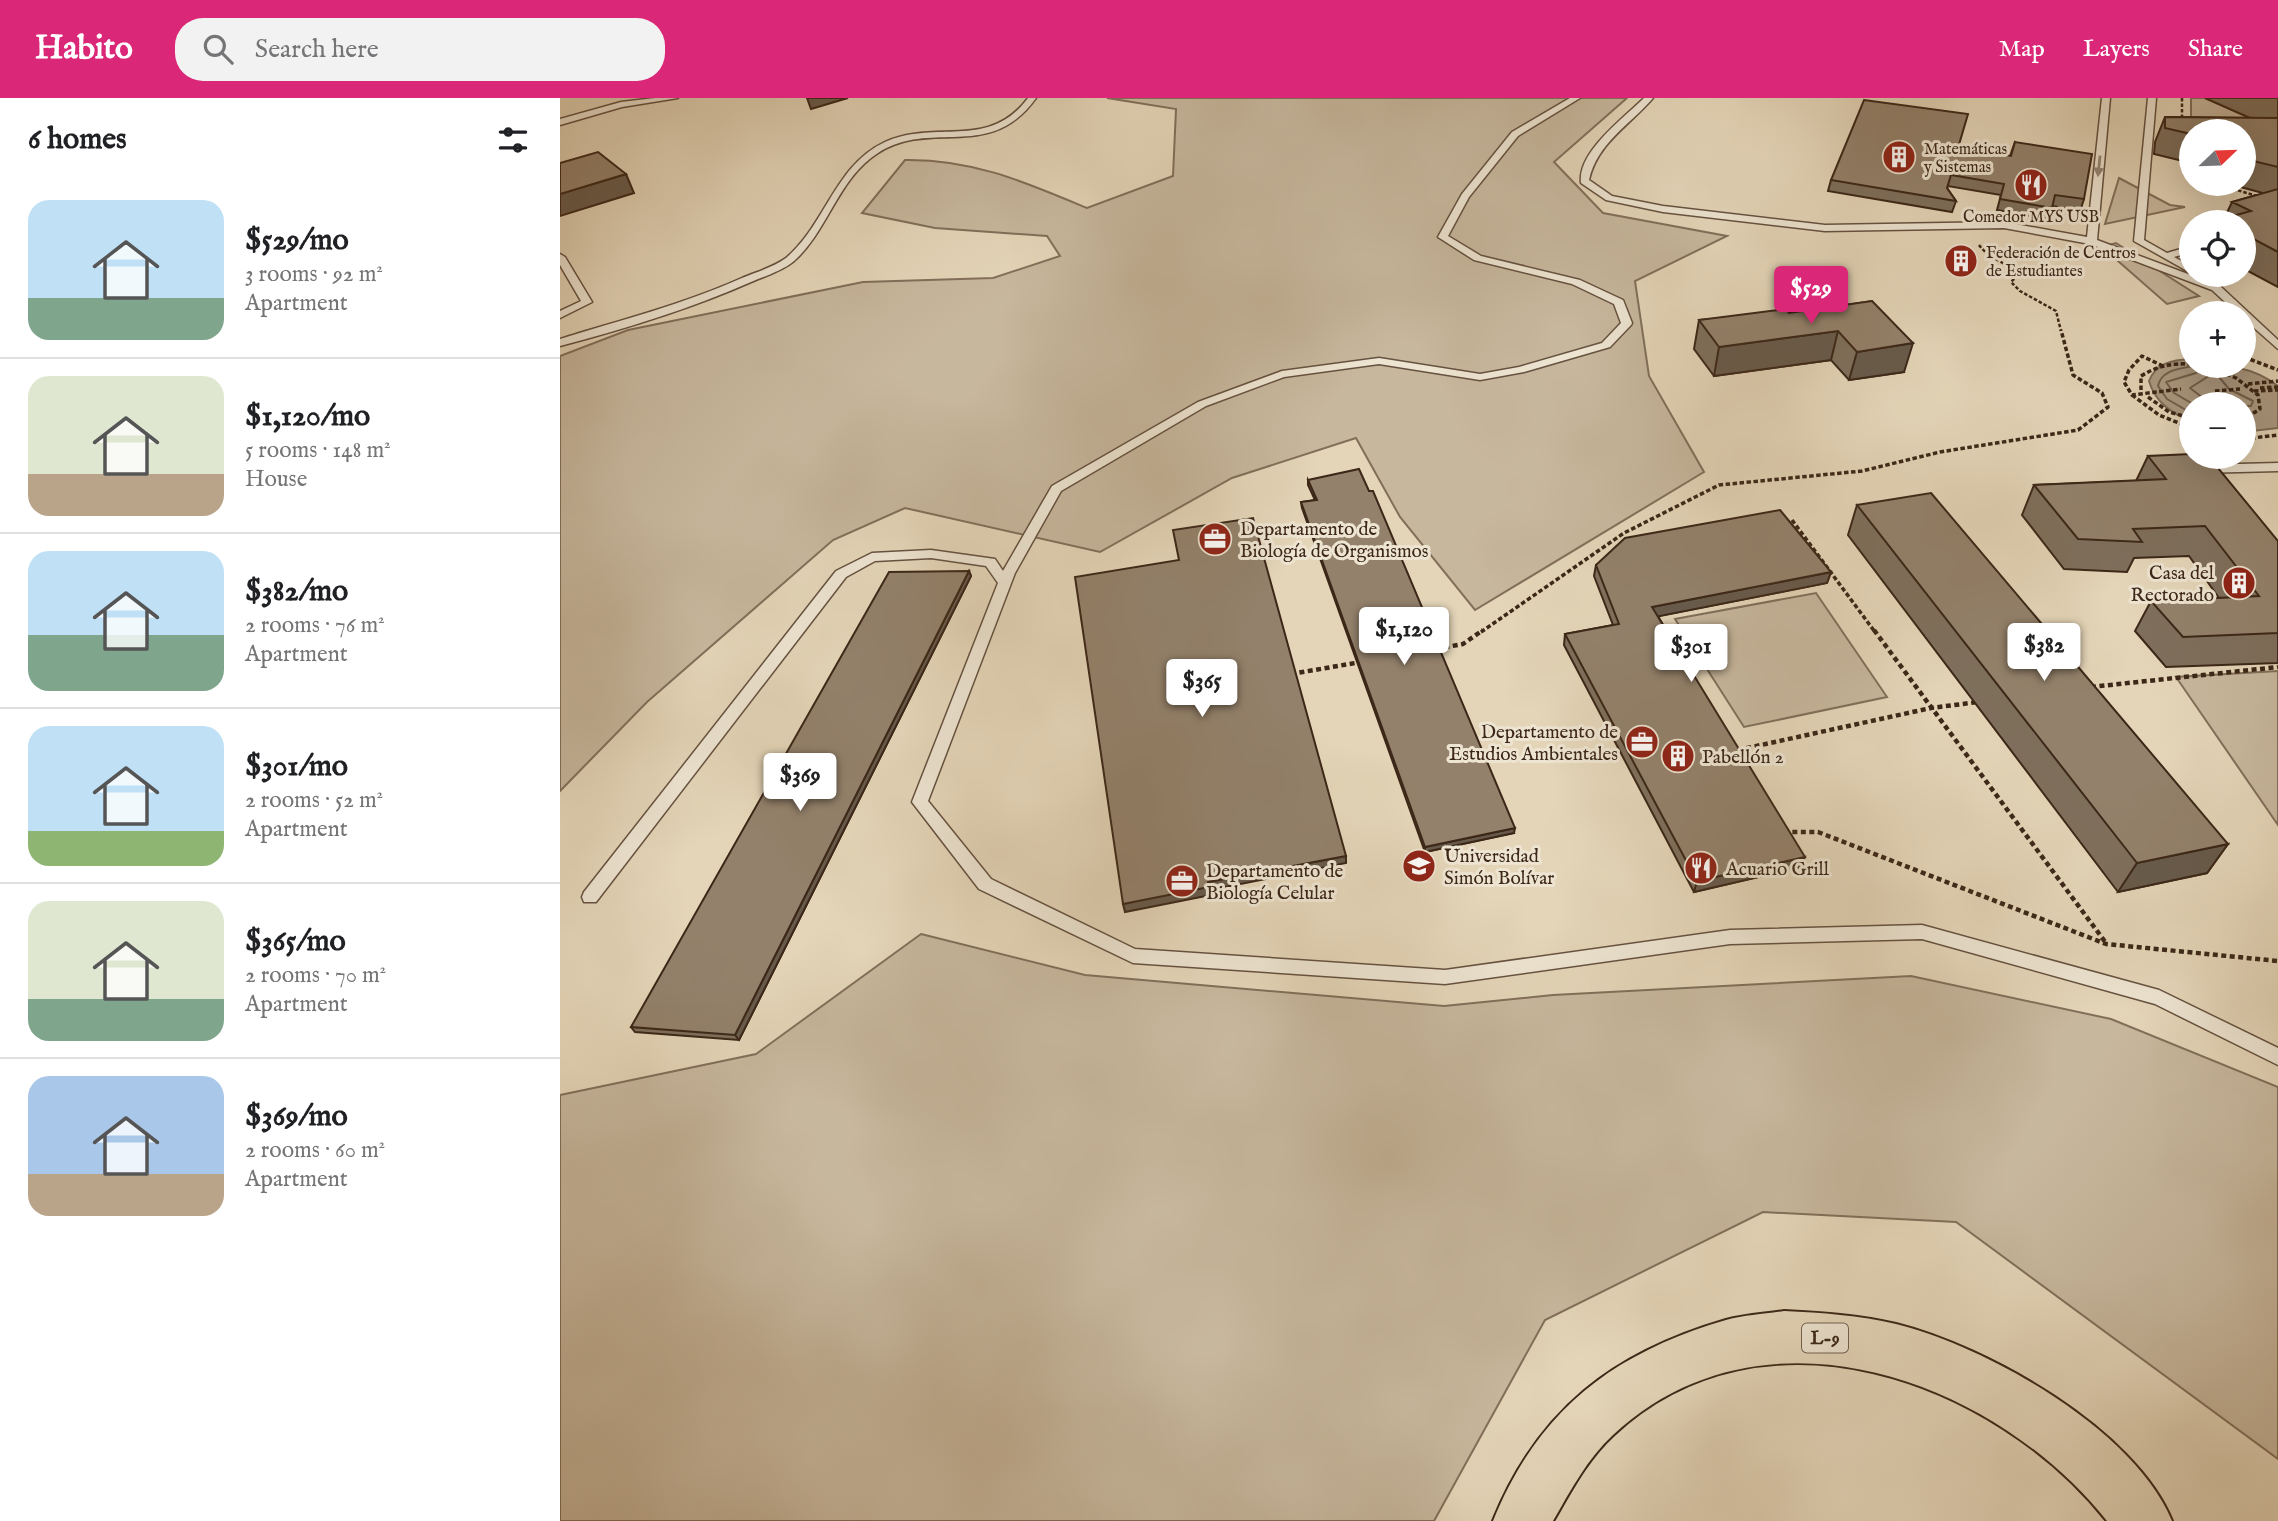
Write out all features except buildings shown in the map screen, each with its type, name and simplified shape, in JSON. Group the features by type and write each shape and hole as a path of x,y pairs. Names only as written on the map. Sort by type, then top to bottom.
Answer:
{"main road":[{"name":"L-9","path":"1521,1521 1576,1434 1628,1388 1700,1353 1768,1337 1833,1339 1886,1348 1943,1364 1979,1381 2041,1420 2096,1466 2144,1521"}],"lane":[{"path":"560,122 621,105 674,98"},
{"path":"560,343 730,288 787,262 811,239 842,186 870,155 891,142 992,130 1016,118 1032,98"},
{"path":"1576,98 1515,134 1465,196 1443,237 1478,258 1576,282 1619,303 1627,323 1606,345 1520,370 1480,377 1379,361 1282,374 1202,404 1056,489 1004,582 920,802 985,884 1133,956 1445,976 1730,937 1922,932 2159,998 2278,1057"},
{"path":"1649,98 1596,152 1585,168 1584,181 1609,198 1663,209 1825,228 2004,225 2092,241 2216,288 2278,346"},
{"path":"2092,241 2106,98"},
{"path":"2152,98 2139,241 2179,264"},
{"path":"2166,256 2179,252"},
{"path":"560,257 587,302 560,316"},
{"path":"2208,479 2200,469 2278,467"},
{"path":"590,897 841,574 872,557 931,554 990,562 1004,582"}],"path":[{"path":"2182,98 2182,119"},
{"path":"2256,195 2269,199"},
{"path":"1425,651 1463,644 1624,533 1719,485 1862,471 1940,452 2078,430 2108,407 2102,393 2073,375 2056,311 2020,291 2011,282 2018,275 2013,269 1984,253"},
{"path":"2163,366 2142,356 2129,370 2124,382 2132,395 2159,415 2179,423"},
{"path":"2256,362 2278,370"},
{"path":"2141,390 2141,376 2151,369 2179,363"},
{"path":"2234,378 2247,384 2254,391 2278,388"},
{"path":"2247,384 2278,381"},
{"path":"2260,388 2278,388"},
{"path":"2132,395 2181,389"},
{"path":"2216,391 2240,390"},
{"path":"2256,394 2261,402 2256,413"},
{"path":"2148,397 2169,412 2179,415"},
{"path":"2256,438 2278,435"},
{"path":"1792,520 2106,944"},
{"path":"1284,676 1374,660"},
{"path":"2082,688 2278,667"},
{"path":"1744,761 1737,749 1931,708 1986,701"},
{"path":"1780,820 1787,832 1818,832 2106,944 2278,961"}],"shaded area":[{"path":"1107,98 1627,98 1554,162 1603,213 1727,236 1635,281 1649,376 1704,472 1475,610 1400,517 1356,438 1232,478 1100,552 905,508 833,540 647,702 560,791 560,356 628,330 863,282 993,278 1060,256 1047,236 935,228 862,213 905,160 953,163 976,168 1020,181 1087,208 1173,176 1176,109"},
{"path":"2191,98 2205,98 2253,119 2191,119"},
{"path":"2256,120 2278,130 2256,124"},
{"path":"2119,178 2170,205 2185,207 2105,224"},
{"path":"2116,243 2179,283 2179,287 2185,287 2199,296 2167,304 2102,247"},
{"path":"1816,593 1887,697 1744,727 1675,619"},
{"path":"2278,671 2278,825 2176,677"},
{"path":"921,934 1085,975 1444,1006 1553,995 1911,976 2111,1019 2278,1087 2278,1459 1956,1222 1763,1212 1545,1320 1434,1521 560,1521 560,1095 756,1054"}],"water":[{"path":"2177,360 2179,378 2256,378 2256,374 2278,386 2278,428 2256,431 2256,392 2179,392 2179,415 2165,406 2155,395 2149,381 2160,366"}],"place":[{"name":"Matemáticas y Sistemas","path":"1899,157"},
{"name":"Comedor MYS USB","path":"2031,185"},
{"name":"Federación de Centros de Estudiantes","path":"1961,261"},
{"name":"Departamento de Biología de Organismos","path":"1215,539"},
{"name":"Casa del Rectorado","path":"2239,583"},
{"name":"Departamento de Estudios Ambientales","path":"1642,742"},
{"name":"Pabellón 2","path":"1678,756"},
{"name":"Universidad Simón Bolívar","path":"1419,866"},
{"name":"Acuario Grill","path":"1701,868"},
{"name":"Departamento de Biología Celular","path":"1182,881"}]}
